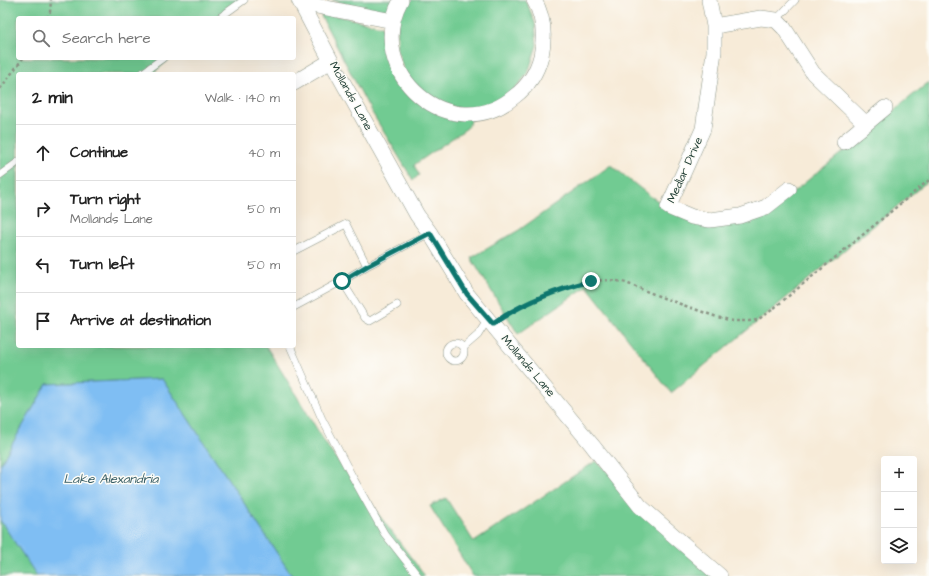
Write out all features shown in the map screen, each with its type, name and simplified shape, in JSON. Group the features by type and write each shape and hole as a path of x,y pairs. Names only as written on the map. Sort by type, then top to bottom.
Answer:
{"street":[{"path":"401,0 393,21 391,37 393,54 398,69 407,83 418,95 432,105 447,111 463,114 480,113 496,108 510,101 523,90 533,77 540,62 543,46 543,30 540,15 534,0"},
{"name":"Medlar Drive","path":"709,0 714,26 714,52 703,129 668,207 692,217 710,220 740,216 766,207 789,189"},
{"name":"Mollands Lane","path":"300,1 393,21"},
{"name":"Mollands Lane","path":"300,1 331,61 417,214 467,294 592,445 640,506 720,576"},
{"path":"714,26 761,18 776,20 784,28 813,73 866,123"},
{"path":"296,82 331,61"},
{"path":"844,142 885,108"}],"lane":[{"path":"222,16 244,0"},
{"path":"776,20 795,0"},
{"path":"144,72 160,60"},
{"path":"0,175 16,163"},
{"path":"296,250 346,224 367,266"},
{"path":"296,306 430,233"},
{"path":"342,281 365,318 370,321 398,305"},
{"path":"463,348 490,322"},
{"path":"291,348 322,419 352,476 384,533 418,576"}],"path":[{"path":"48,16 50,12 51,0"},
{"path":"0,89 22,60"},
{"path":"490,322 523,305 571,286 595,281 611,280 626,283 717,317 743,322 757,320 768,313 929,180"}],"green space":[{"path":"0,0 241,0 222,16 16,16 16,60 169,60 154,72 16,72 16,348 267,348 331,452 425,576 292,576 162,379 47,384 0,465"},
{"path":"332,0 395,0 389,9 373,12"},
{"path":"409,0 525,0 535,23 537,45 528,73 512,93 485,106 456,108 429,98 406,76 397,50 398,17"},
{"path":"325,13 382,26 391,64 406,93 425,107 472,119 467,128 414,165 419,175 413,180 368,106 321,16"},
{"path":"929,82 929,180 671,393 587,286 518,334 471,258 519,230 611,165 650,196 668,207 716,219 776,206"},
{"path":"596,461 719,576 473,576 430,506 446,498 474,542"},
{"path":"0,520 37,576 0,576"}],"water":[{"name":"Lake Alexandria","path":"162,379 292,576 37,576 0,520 0,465 47,384"}],"route":[{"path":"342,281 430,233 467,294 493,324 523,305 571,286 591,281"}]}
